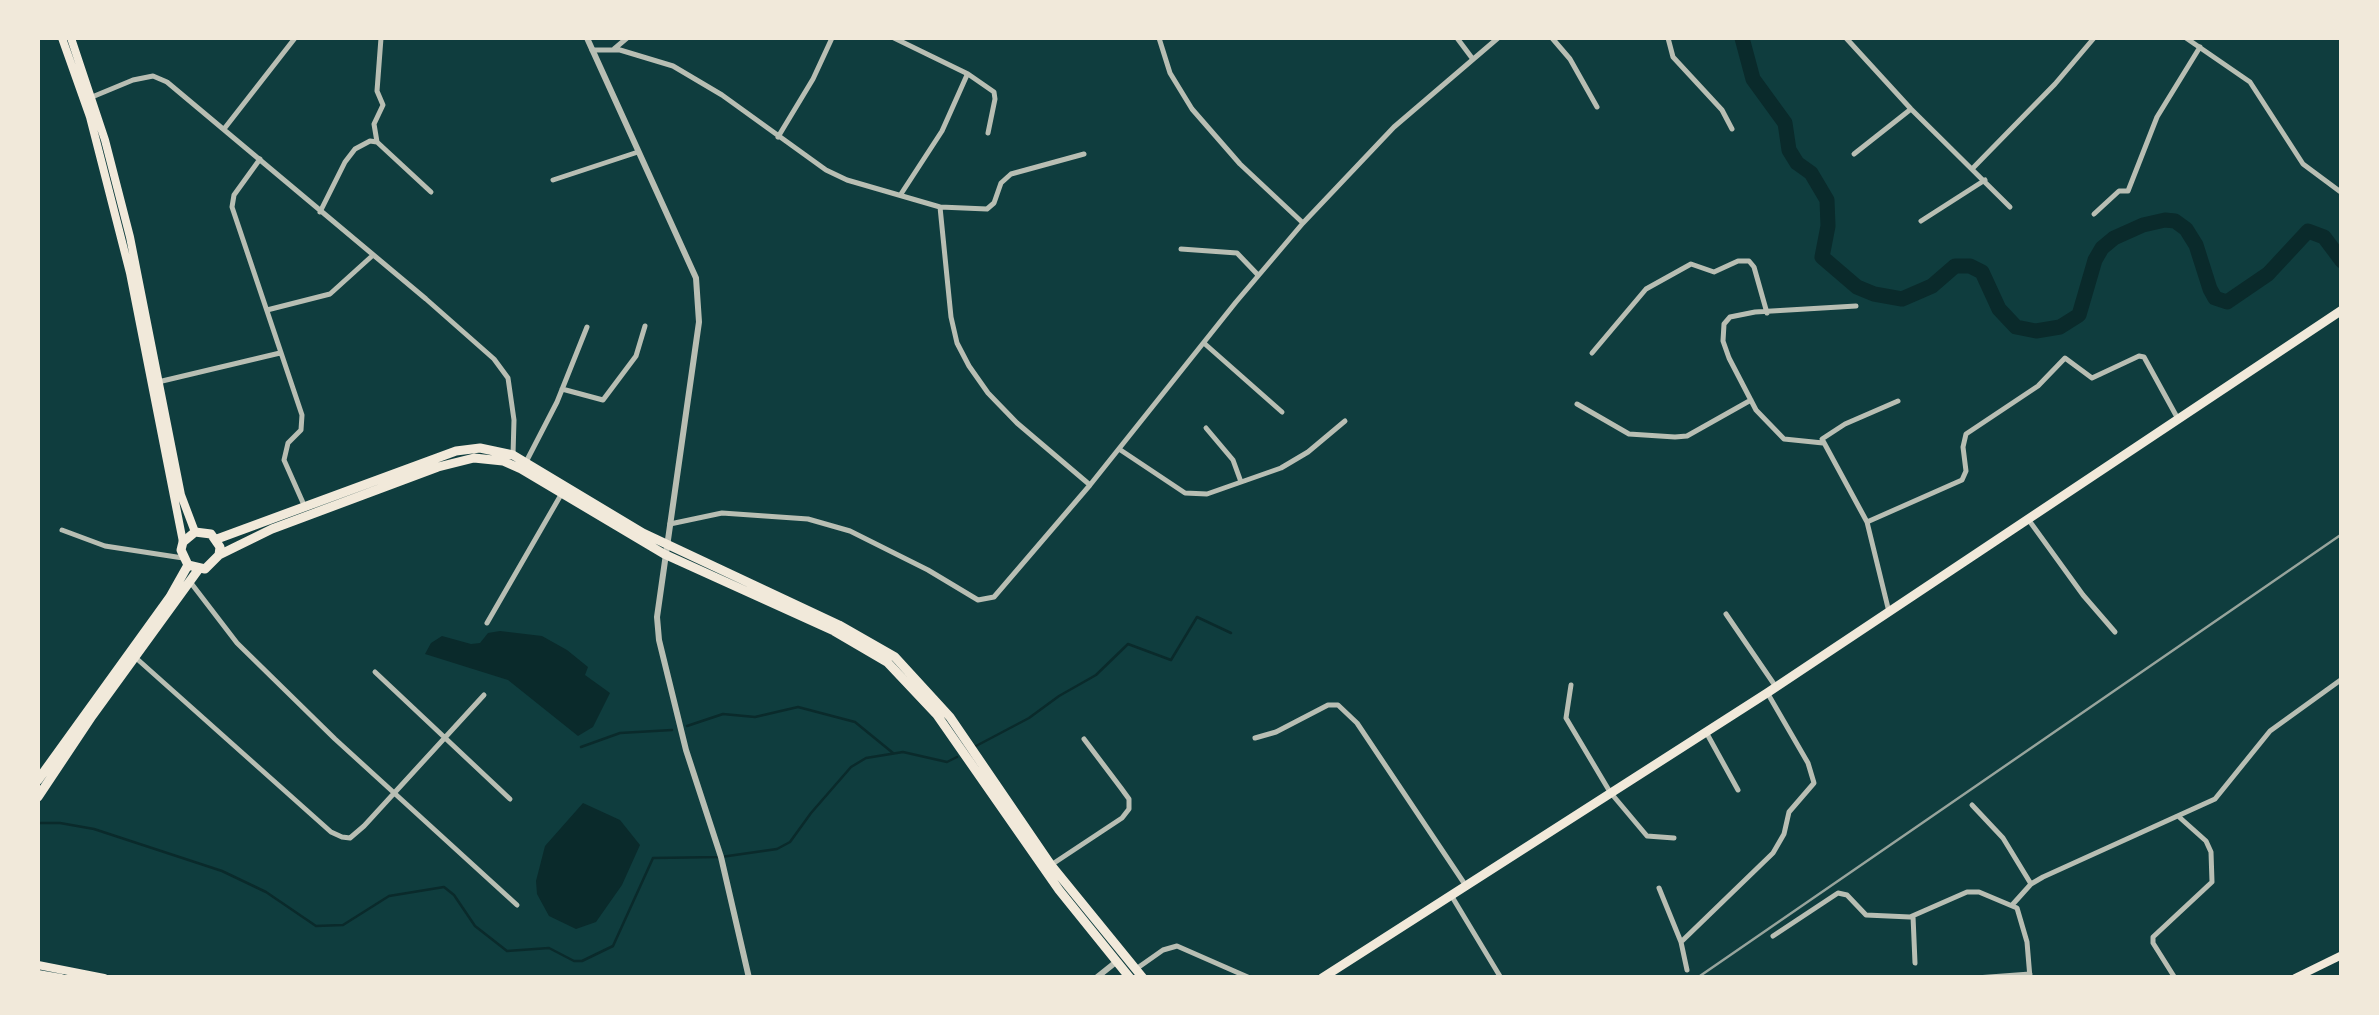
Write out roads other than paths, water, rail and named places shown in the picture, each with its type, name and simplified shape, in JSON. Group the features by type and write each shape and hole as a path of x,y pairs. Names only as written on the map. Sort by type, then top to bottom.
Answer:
{"highway":[{"path":"1322,978 1772,690 2342,310"},
{"path":"217,540 456,451 480,448 513,455 665,550 840,624 895,657 927,689 964,736 1051,865 1136,975"},
{"path":"190,564 211,566 219,556 272,529 438,466 474,458 502,461 665,550 834,631 887,662 956,740 1036,858 1116,962 1136,975"},
{"path":"38,798 134,657 191,582 183,542 195,532 211,534 217,540 219,556"},
{"path":"38,780 170,598 190,564"}],"main road":[{"path":"62,38 90,117 130,273 183,542"},
{"path":"70,38 92,98 130,237 180,495 195,532"},
{"path":"2295,978 2342,955"},
{"path":"38,964 104,978"},
{"path":"38,974 60,978"}],"street":[{"path":"224,129 296,38"},
{"path":"381,38 377,92 383,106 374,124 377,142 431,192"},
{"path":"586,38 696,278 699,322 657,617 686,750 721,857 749,978"},
{"path":"612,50 627,38"},
{"path":"778,137 813,80 832,38"},
{"path":"894,38 968,74 994,92 988,133"},
{"path":"1159,38 1170,74 1192,109 1240,164 1303,223"},
{"path":"1458,38 1472,58"},
{"path":"670,524 722,513 808,519 850,531 984,601 999,592 1090,485 1303,223 1394,127 1498,38"},
{"path":"1552,38 1570,59 1597,107"},
{"path":"1668,38 1676,61 1720,106 1732,129"},
{"path":"1846,38 1911,109 2010,206"},
{"path":"1974,168 2094,38"},
{"path":"2186,38 2250,82 2302,164 2342,194"},
{"path":"2094,214 2118,191 2127,191 2157,117 2200,47"},
{"path":"592,50 612,50 673,66 722,95 805,157 847,180 940,207 987,209 1010,174 1084,154"},
{"path":"901,194 942,131 968,74"},
{"path":"92,98 133,80 153,76 167,82 260,159 494,360 508,378 514,420 513,455"},
{"path":"1854,154 1911,109"},
{"path":"320,212 355,149 363,142 377,142"},
{"path":"553,180 640,151"},
{"path":"260,159 234,195 232,208 302,415 301,430 288,443 284,460 305,508"},
{"path":"1921,222 1985,180"},
{"path":"940,207 951,316 957,343 969,366 1017,423 1090,485"},
{"path":"1180,249 1237,254 1258,275"},
{"path":"266,310 330,294 372,256"},
{"path":"1592,353 1646,289 1691,264 1714,272 1738,262 1749,262 1754,267 1766,313"},
{"path":"1822,442 1792,441 1777,435 1751,400 1729,358 1724,324 1740,314 1856,306"},
{"path":"562,389 603,400 636,356 645,326"},
{"path":"526,462 587,327"},
{"path":"1205,344 1282,412"},
{"path":"158,382 280,353"},
{"path":"1867,522 1962,480 1966,471 1966,434 2038,386 2065,358 2093,378 2144,357 2178,419"},
{"path":"1577,404 1628,434 1675,437 1687,436 1751,400"},
{"path":"1889,612 1867,522 1822,442 1823,436 1844,424 1898,402"},
{"path":"1120,449 1185,493 1206,494 1281,468 1308,452 1345,420"},
{"path":"1206,428 1233,460 1241,482"},
{"path":"488,623 562,493"},
{"path":"2028,519 2115,632"},
{"path":"62,530 105,546 190,564"},
{"path":"191,582 236,643 516,905"},
{"path":"1681,942 1773,852 1784,834 1789,812 1814,783 1808,762 1772,690 1726,614"},
{"path":"134,657 331,832 350,838 484,695"},
{"path":"375,672 510,799"},
{"path":"2013,904 2031,884 2222,794 2270,731 2342,679"},
{"path":"1571,684 1566,718 1610,792 1647,836 1674,838"},
{"path":"1255,738 1276,732 1328,704 1338,704 1357,723 1466,886"},
{"path":"1706,732 1738,790"},
{"path":"1051,865 1122,818 1129,809 1129,799 1084,739"},
{"path":"1972,805 2002,838 2031,884"},
{"path":"2175,978 2153,937 2212,882 2206,842 2178,816"},
{"path":"1658,888 1681,942 1687,970"},
{"path":"1773,936 1838,893 1847,895 1866,915 1914,916 1967,892 1979,892 2013,904 2020,914 2030,976 1976,978"},
{"path":"1452,895 1501,978"},
{"path":"1914,916 1914,963"},
{"path":"1136,975 1162,950 1178,946 1250,978"},
{"path":"1096,978 1116,962"}],"water":[{"path":"488,633 542,636 588,667 585,675 610,693 593,727 578,736 508,680 425,654 431,643 442,636 471,644 480,643"},
{"path":"583,803 620,820 640,845 622,885 596,922 576,929 549,916 537,894 536,881 545,846"}],"waterway":[{"path":"1742,38 1753,79 1785,123 1789,150 1797,163 1811,173 1827,200 1828,226 1822,257 1857,287 1874,294 1902,299 1932,286 1955,266 1970,266 1982,272 1999,309 2016,327 2036,331 2060,327 2079,315 2102,248 2143,225 2165,220 2175,221 2186,229 2196,245 2215,298 2227,302 2268,274 2308,231 2324,237 2342,261"},
{"path":"976,746 1096,675 1128,644 1171,660 1197,617 1231,633"},
{"path":"687,726 723,714 755,717 798,707 855,722 893,753"},
{"path":"581,747 620,733 672,730"},
{"path":"38,823 94,829 222,871 266,892 316,926 343,925 389,896 444,887 475,926 507,951 549,948 582,961 613,946 653,858 721,857 777,849 790,842 851,767 866,758 903,752 947,762 957,757"}],"railway":[{"path":"1697,978 2342,534"}]}
